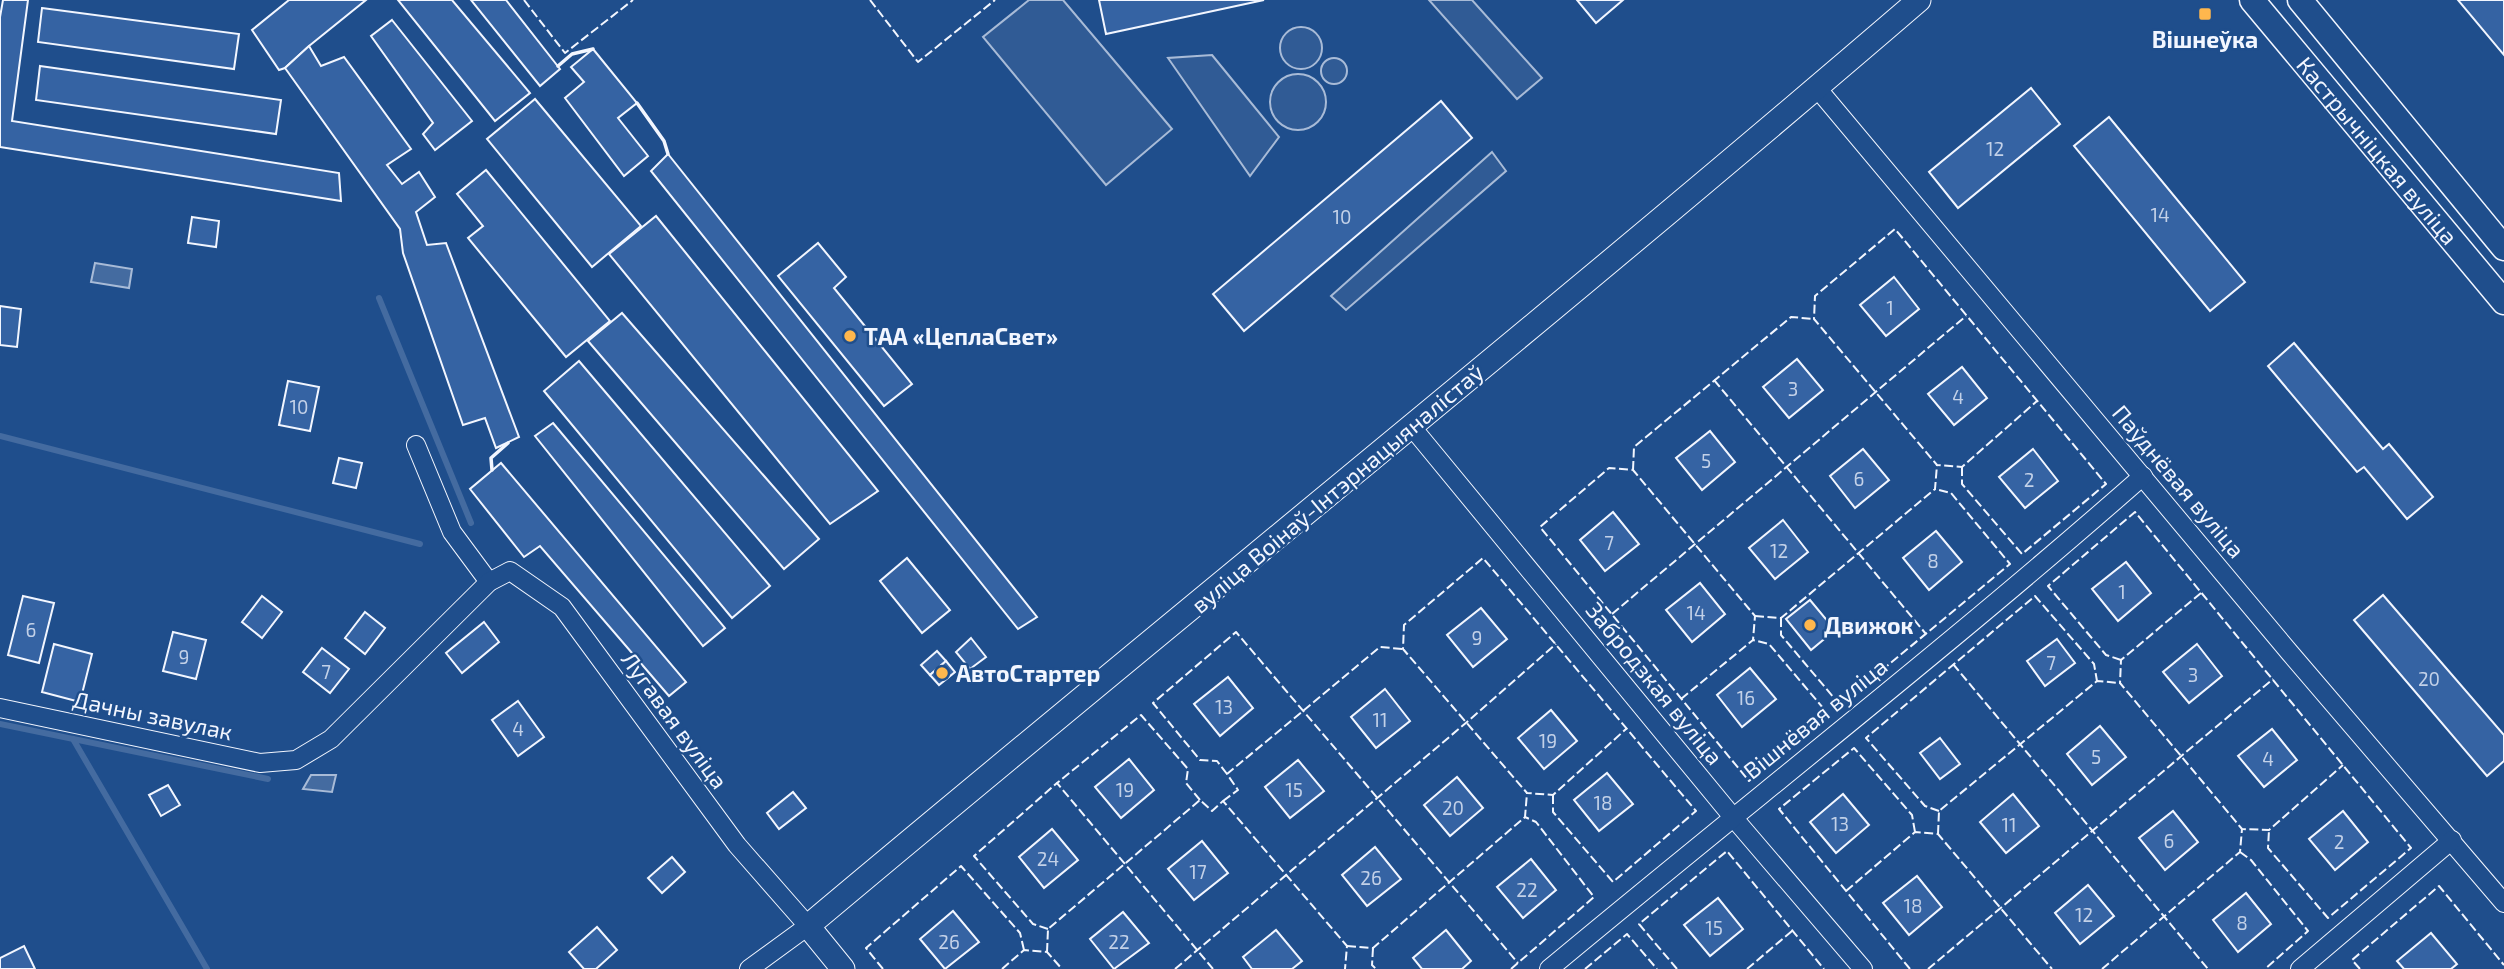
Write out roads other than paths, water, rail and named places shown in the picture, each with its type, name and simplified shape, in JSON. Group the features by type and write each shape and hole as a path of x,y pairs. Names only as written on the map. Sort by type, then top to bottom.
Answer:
{"main road":[{"name":"Кастрычніцкая вуліца","path":"2252,0 2504,302"},
{"name":"Кастрычніцкая вуліца","path":"2300,0 2504,248"}],"street":[{"name":"вуліца Воінаў-Інтэрнацыяналістаў","path":"748,969 808,926 1683,202 1919,0"},
{"name":"Паўднёвая вуліца","path":"1817,88 2290,653 2504,903"},
{"name":"Забродзкая вуліца","path":"1411,426 1732,817 1864,969"},
{"path":"416,445 452,533 489,582"},
{"name":"Вішнёвая вуліца","path":"1549,969 2031,575 2143,476"},
{"name":"Лугавая вуліца","path":"489,582 510,571 562,607 737,845 808,926"},
{"name":"Дачны завулак","path":"0,708 260,763 296,760 331,739 489,582"},
{"path":"2300,969 2452,840"},
{"path":"808,926 844,969"}],"waterway":[{"path":"379,298 471,523"},
{"path":"0,436 420,544"},
{"path":"0,724 268,779"},
{"path":"73,739 207,969"}],"place":[{"name":"Вішнеўка","path":"2205,14"},
{"name":"ТАА «ЦеплаСвет»","path":"850,336"},
{"name":"Движок","path":"1810,625"},
{"name":"АвтоСтартер","path":"942,673"}]}
